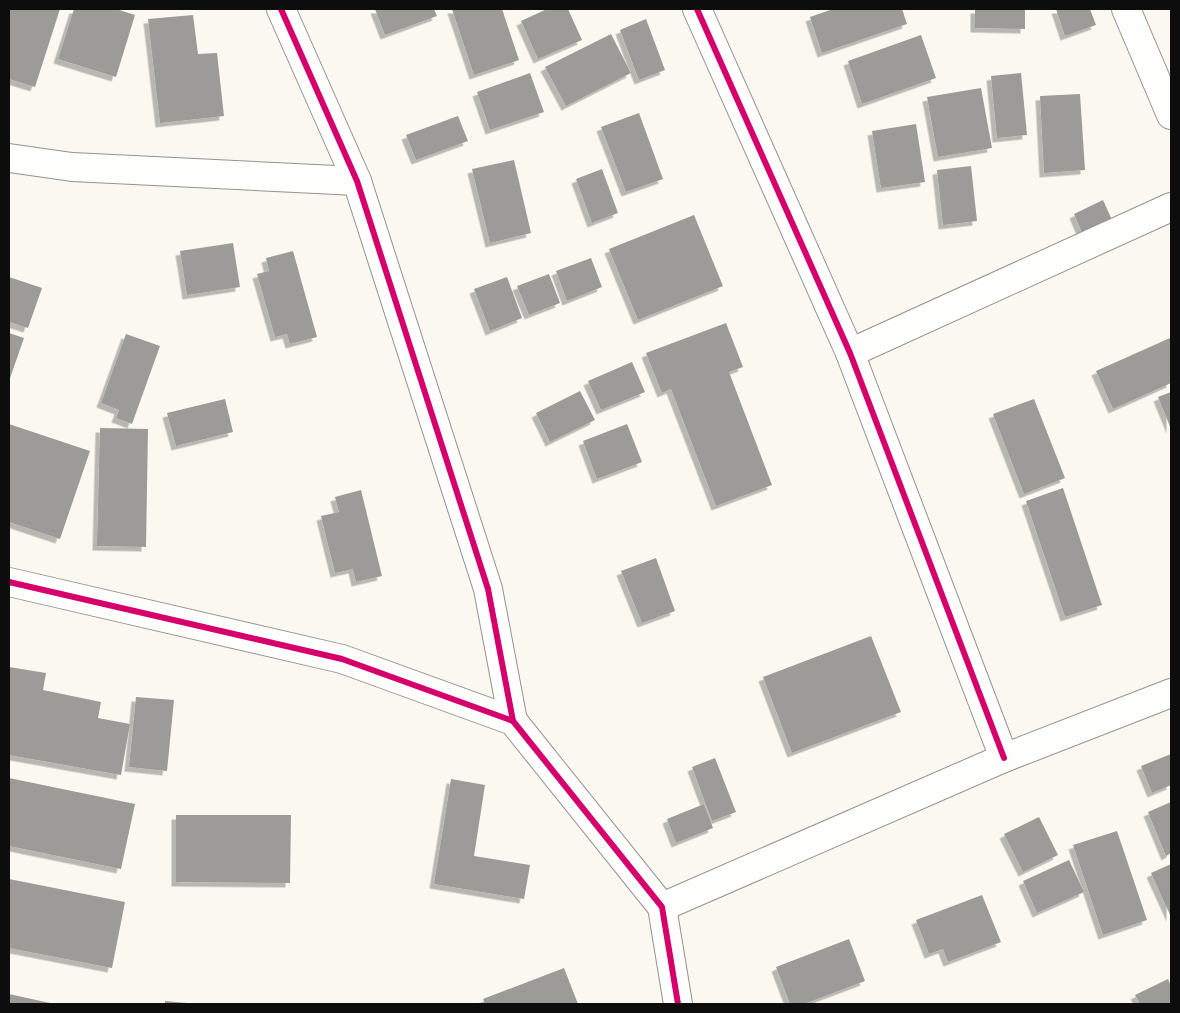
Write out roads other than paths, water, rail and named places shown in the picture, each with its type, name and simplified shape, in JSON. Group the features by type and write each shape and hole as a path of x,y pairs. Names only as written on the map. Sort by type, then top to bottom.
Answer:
{"street":[{"path":"281,9 357,181 488,589 513,721 662,907 678,1004"},
{"path":"697,9 850,353 1004,758"},
{"path":"1126,9 1171,115"},
{"path":"9,158 72,167 357,181"},
{"path":"850,353 1171,207"},
{"path":"9,582 342,659 513,721"},
{"path":"662,907 1004,758 1171,693"}]}
